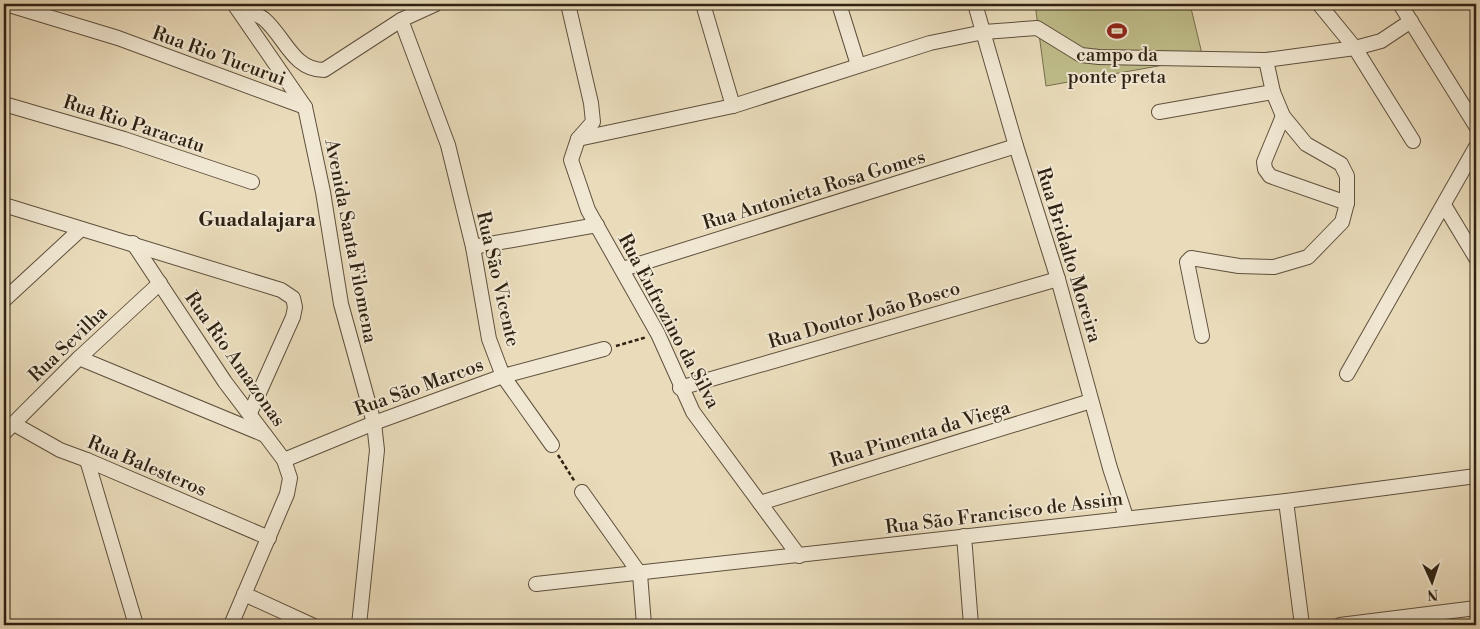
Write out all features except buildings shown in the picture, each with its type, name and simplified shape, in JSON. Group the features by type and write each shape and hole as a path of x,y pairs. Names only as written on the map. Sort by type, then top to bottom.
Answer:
{"street":[{"name":"Rua Rio Tucurui","path":"6,4 118,38 305,107"},
{"name":"Avenida Santa Filomena","path":"235,4 305,107 324,192 341,304 374,423 377,450 359,625"},
{"path":"235,4 264,20 297,60 314,70 324,70 401,20 436,4"},
{"path":"568,4 592,103 593,122 578,139"},
{"path":"703,4 733,106"},
{"path":"839,4 858,65"},
{"name":"Rua Bridalto Moreira","path":"975,4 1016,146 1058,279 1126,517"},
{"path":"1318,4 1355,48 1413,140"},
{"path":"1400,4 1476,126"},
{"name":"Rua São Vicente","path":"401,20 448,145 473,247 489,339 503,376 552,445"},
{"path":"578,139 733,106 930,43 984,32 1037,28 1081,55 1099,57 1266,60 1355,48 1382,41 1411,21"},
{"path":"1202,336 1186,268 1187,262 1191,258 1239,266 1274,267 1308,257 1342,222 1347,203 1347,176 1341,164 1306,144 1283,116 1273,92 1266,60"},
{"path":"1159,112 1273,92"},
{"name":"Rua Rio Paracatu","path":"4,104 124,139 252,182"},
{"path":"1283,116 1264,162 1265,170 1270,176 1347,203"},
{"name":"Rua Eufrozino da Silva","path":"578,139 571,160 588,210 658,334 680,388 693,412 799,556"},
{"name":"Rua Antonieta Rosa Gomes","path":"622,269 1016,146"},
{"path":"1346,374 1476,147"},
{"path":"4,205 80,229 133,243 281,290 293,298 295,307 293,316 250,413"},
{"path":"1444,205 1476,258"},
{"path":"473,247 597,225"},
{"path":"4,300 80,229"},
{"name":"Rua Rio Amazonas","path":"133,243 225,382 284,460 290,478 287,494 231,625"},
{"name":"Rua Doutor João Bosco","path":"680,388 1058,279"},
{"name":"Rua Sevilha","path":"9,429 79,358 160,282"},
{"name":"Rua São Marcos","path":"284,460 374,423 503,376 604,349"},
{"path":"79,358 265,434"},
{"name":"Rua Pimenta da Viega","path":"760,503 1092,401"},
{"name":"Rua Balesteros","path":"9,429 87,460 269,538"},
{"path":"87,460 136,625"},
{"name":"Rua São Francisco de Assim","path":"536,584 799,556 1126,517 1286,501 1476,476"},
{"path":"582,492 640,574 644,625"},
{"path":"1286,501 1302,625"},
{"path":"964,536 971,625"},
{"path":"244,594 312,625"},
{"path":"1340,625 1476,608"}],"path":[{"path":"604,349 658,334"},
{"path":"552,445 582,492"}],"shaded area":[{"name":"campo da ponte preta","path":"1035,4 1190,4 1203,58 1046,86"}],"place":[{"name":"campo da ponte preta","path":"1117,31"}],"district":[{"name":"Guadalajara","path":"257,220"}]}
